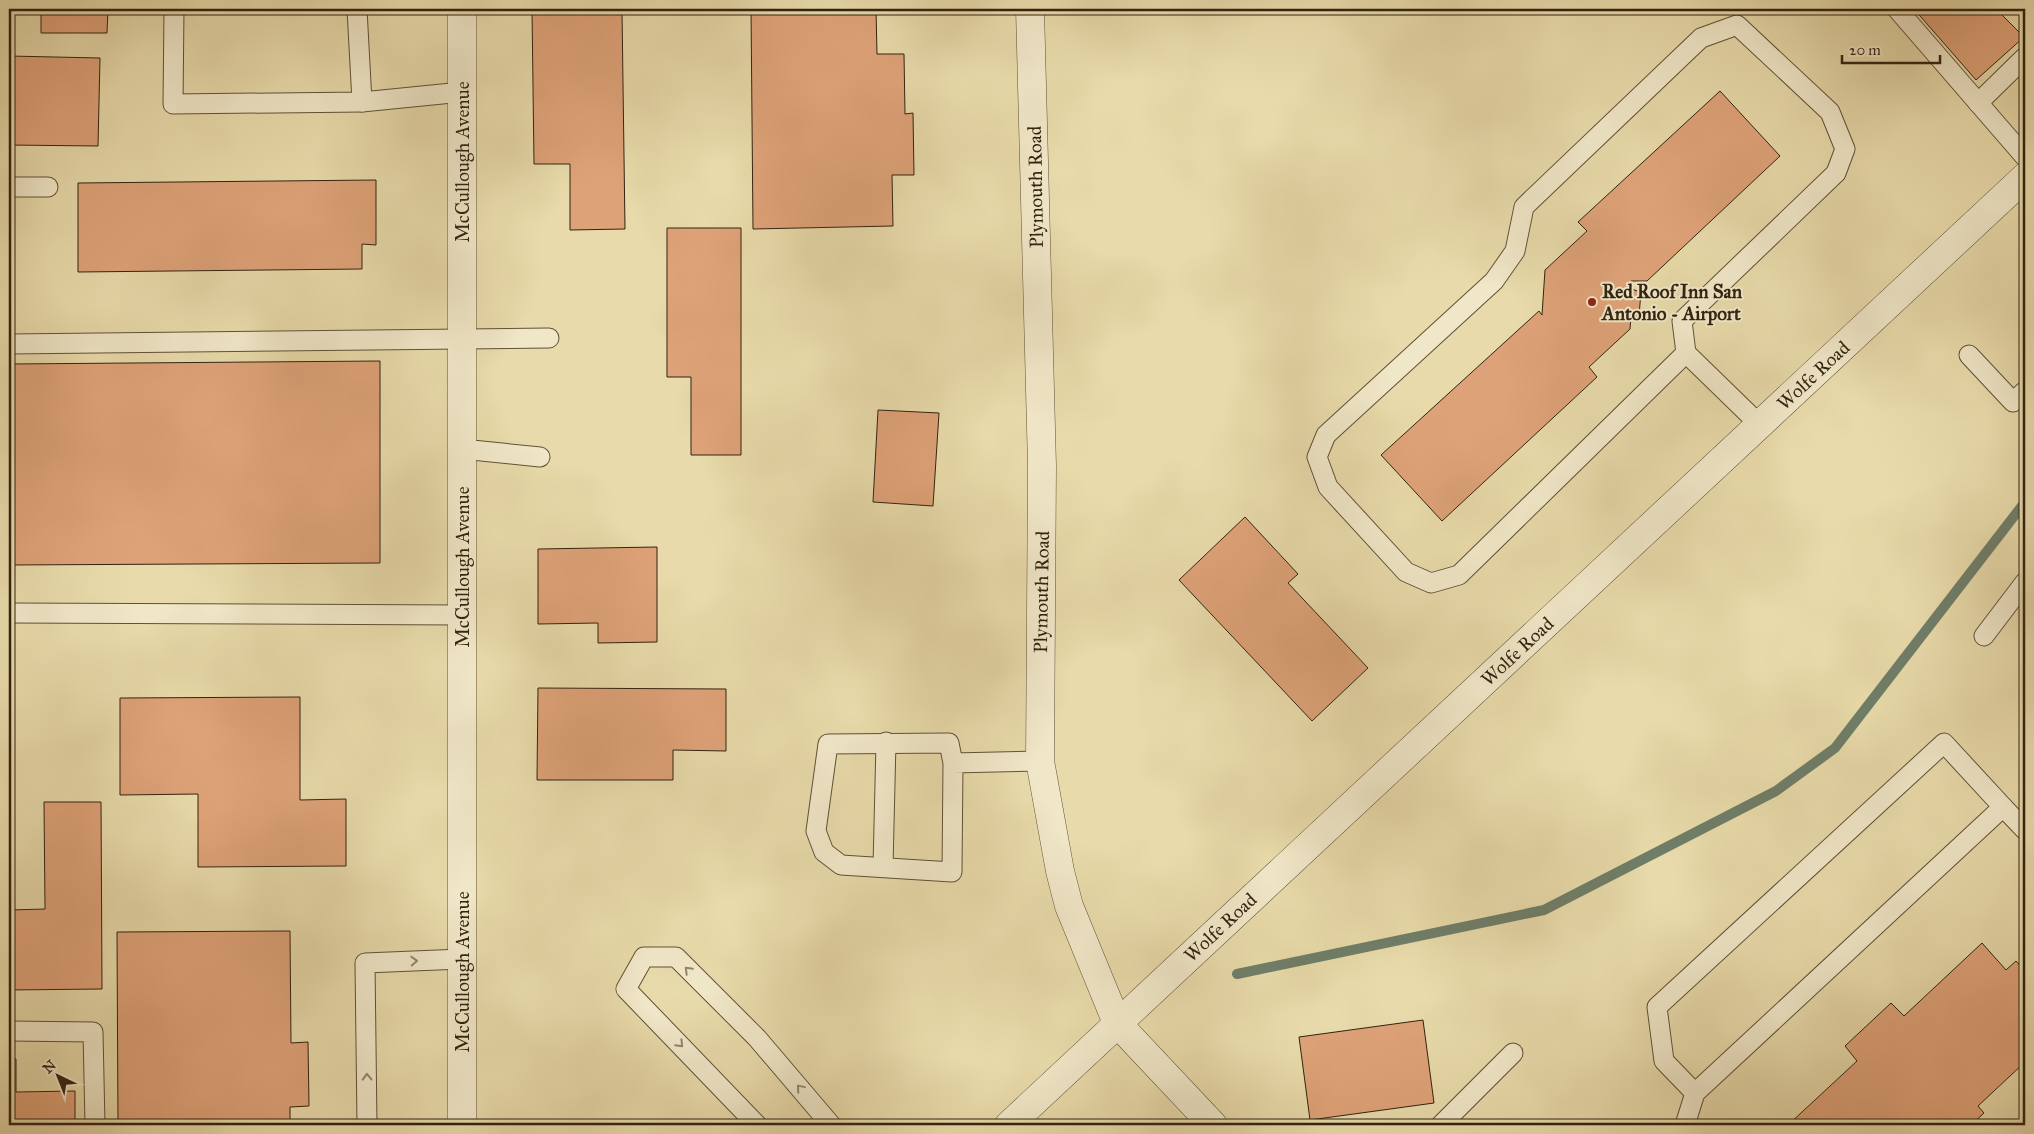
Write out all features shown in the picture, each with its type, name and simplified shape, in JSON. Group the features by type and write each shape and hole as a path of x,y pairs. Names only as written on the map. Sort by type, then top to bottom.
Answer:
{"street":[{"name":"McCullough Avenue","path":"462,9 462,1125"},
{"name":"Plymouth Road","path":"1030,9 1042,466 1040,761 1060,872 1069,906 1116,1023 1213,1125"},
{"name":"Wolfe Road","path":"1009,1125 1116,1023 2025,177"}],"lane":[{"path":"174,9 173,104 362,102 462,92"},
{"path":"356,9 362,102"},
{"path":"1897,9 2025,157"},
{"path":"1686,353 1459,575 1431,582 1406,572 1328,487 1317,457 1326,435 1494,281 1516,251 1524,207 1701,38 1737,26 1830,112 1845,149 1836,173 1682,321 1686,353 1760,425"},
{"path":"1978,103 2025,57"},
{"path":"9,187 48,188"},
{"path":"9,344 549,338"},
{"path":"1969,355 2013,402 2025,391"},
{"path":"462,449 540,456"},
{"path":"1984,636 2025,582"},
{"path":"9,613 462,615"},
{"path":"883,867 886,742"},
{"path":"949,742 953,763 952,872 841,865 824,852 816,830 828,744 949,742"},
{"path":"1695,1093 1664,1061 1657,1007 1944,743 2025,830"},
{"path":"953,763 1040,761"},
{"path":"1685,1125 1695,1093 2004,806"},
{"path":"757,1125 626,989 644,957 676,958 757,1038 831,1125"},
{"path":"368,1125 365,963 462,959"},
{"path":"9,1031 93,1032 95,1125"},
{"path":"1441,1125 1513,1053"}],"building":[{"path":"41,9 108,9 107,33 41,33"},
{"path":"532,9 600,9 600,12 622,11 625,229 570,230 570,164 534,164"},
{"path":"751,9 876,9 877,54 904,54 905,114 913,113 914,175 892,175 893,226 753,229"},
{"path":"1914,9 2007,9 2001,14 2024,37 1976,80"},
{"path":"9,56 100,58 98,146 9,145"},
{"name":"Red Roof Inn San Antonio - Airport","path":"1720,91 1780,156 1647,281 1631,281 1631,289 1641,292 1639,316 1631,316 1630,329 1589,367 1597,377 1442,521 1381,455 1539,311 1542,315 1545,270 1587,231 1578,222"},
{"path":"376,180 376,245 362,244 362,269 78,272 78,183"},
{"path":"667,228 741,228 741,455 691,455 691,377 667,377"},
{"path":"380,361 380,563 9,565 9,364"},
{"path":"878,410 939,413 933,506 873,502"},
{"path":"1245,517 1298,574 1288,583 1368,668 1312,721 1179,580"},
{"path":"657,547 657,642 598,643 598,623 538,624 538,549"},
{"path":"538,688 726,689 726,751 673,750 673,780 537,780"},
{"path":"300,697 300,800 346,799 346,866 198,867 198,794 120,795 120,698"},
{"path":"44,802 101,802 102,989 9,990 9,910 45,909"},
{"path":"290,931 291,1043 308,1042 309,1106 290,1107 290,1125 118,1125 117,932"},
{"path":"1982,943 2006,970 2016,961 2025,971 2025,1062 1978,1106 1984,1113 1971,1125 1788,1125 1857,1061 1845,1046 1891,1003 1904,1016"},
{"path":"1423,1020 1434,1103 1310,1120 1299,1037"},
{"path":"9,1059 16,1059 16,1092 75,1091 75,1125 9,1125"}],"waterway":[{"path":"1237,974 1544,910 1776,791 1835,748 2025,502"}],"place":[{"name":"Red Roof Inn San Antonio - Airport","path":"1592,302"}]}
